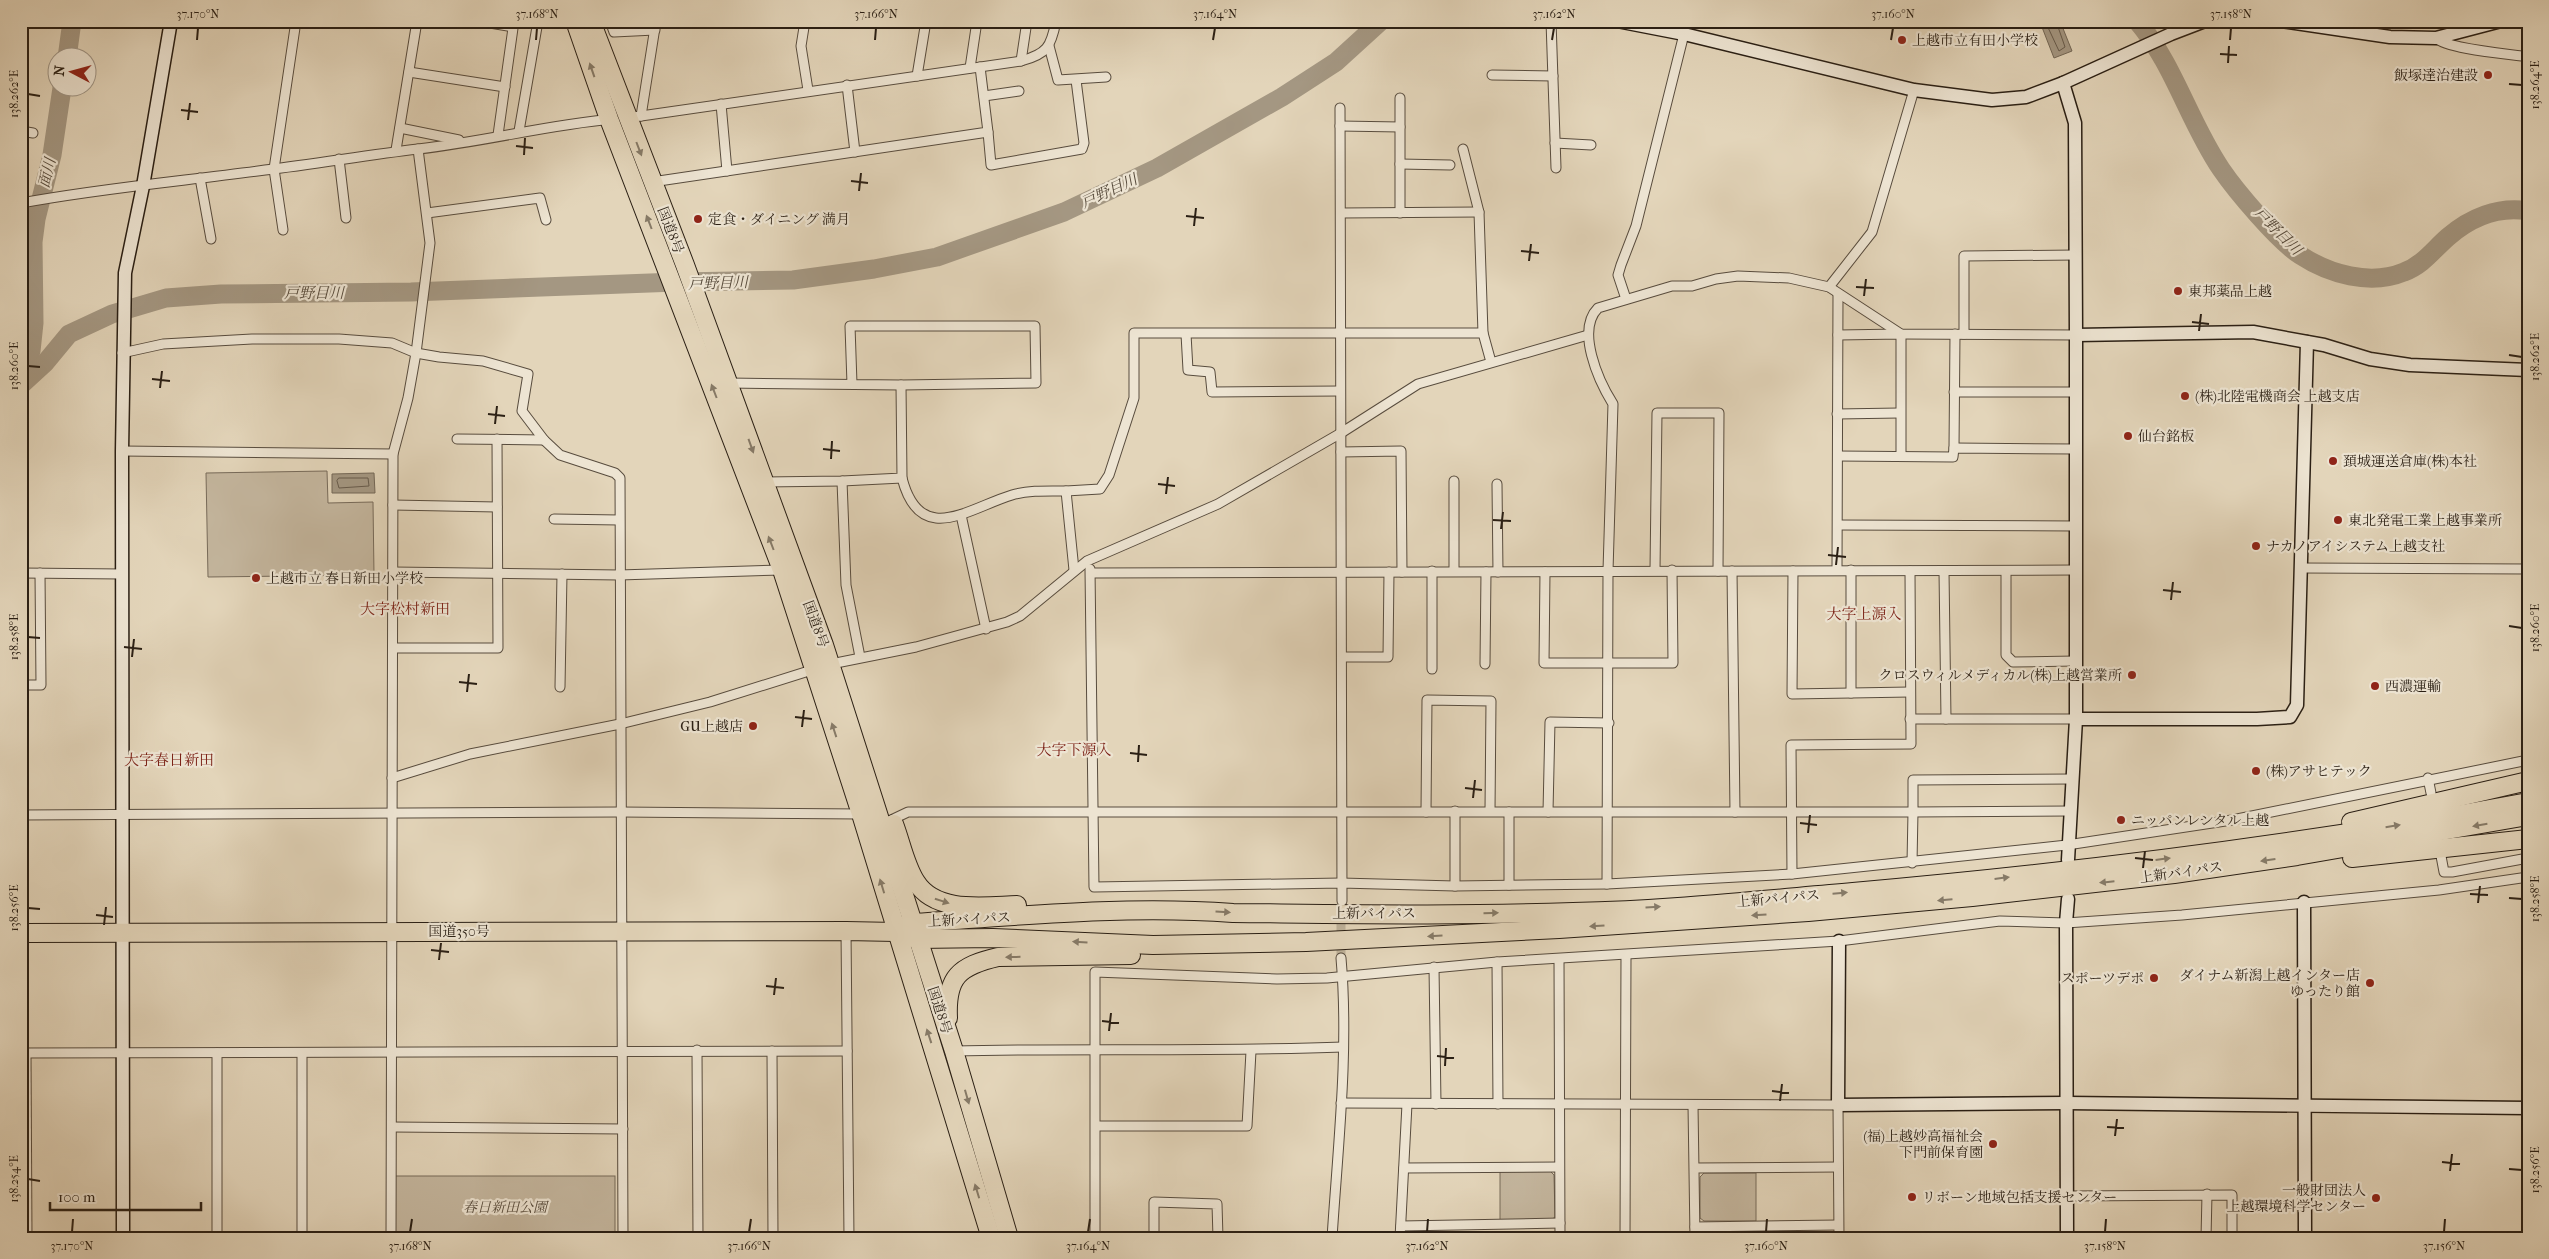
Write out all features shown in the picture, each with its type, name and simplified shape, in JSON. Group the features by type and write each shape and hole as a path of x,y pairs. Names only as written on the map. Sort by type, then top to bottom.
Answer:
{"highway":[{"name":"国道8号","path":"575,21 609,119 782,570 823,667 872,765 915,931 954,1051 1009,1238"},
{"name":"国道8号","path":"592,21 634,117 652,182 685,265 764,482 823,667 861,814 896,932 992,1238"},
{"path":"2219,852 2528,781"},
{"name":"上新バイパス","path":"896,932 1185,909 1233,913 1584,912 1704,904 1970,882 2219,852 2438,819 2528,802"},
{"name":"上新バイパス","path":"915,931 993,938 1153,945 1306,942 1559,929 1808,912 1972,897 2174,874 2297,856 2528,816"},
{"path":"887,822 915,880 923,891 941,901 968,906 1103,904 1185,909"},
{"path":"2297,856 2339,859 2528,839"},
{"name":"国道350号","path":"21,933 393,931 896,932"},
{"path":"948,1034 949,989 955,976 976,962 998,957 1151,955 1306,942"}],"street":[{"path":"123,1238 122,353 125,274 143,186 171,21"},
{"path":"282,230 274,169 296,21"},
{"path":"396,150 417,21"},
{"path":"478,21 514,24 498,135"},
{"path":"519,131 538,21"},
{"path":"610,21 614,32 655,26 634,117"},
{"path":"806,21 801,46 808,90"},
{"path":"916,76 926,21"},
{"path":"970,68 977,21"},
{"path":"1021,61 1027,21"},
{"path":"1056,21 1049,46 1058,80 1106,78"},
{"path":"1551,21 1556,168"},
{"path":"1617,21 1667,26 1684,34 1914,90 2006,100 2026,97 2063,83 2171,34 2205,21"},
{"path":"2281,21 2390,37 2436,38 2502,21"},
{"path":"1626,299 1618,275 1620,265 1636,226 1684,34"},
{"path":"2436,38 2441,42 2454,45 2528,57"},
{"path":"21,203 274,169 396,150 418,149 519,131 634,117 808,90 1021,61 1035,57 1049,46"},
{"path":"980,67 991,165 1082,149 1084,143 1076,80"},
{"path":"409,72 505,87"},
{"path":"1492,75 1553,76"},
{"path":"2063,83 2075,123 2076,255 2076,719 2067,845 2068,860"},
{"path":"847,85 855,152"},
{"path":"984,96 1019,90"},
{"path":"1829,287 1872,232 1914,90"},
{"path":"1400,98 1400,213"},
{"path":"721,104 727,171"},
{"path":"1340,108 1342,901"},
{"path":"1340,126 1400,127"},
{"path":"400,128 464,141"},
{"path":"21,131 33,133"},
{"path":"652,182 988,132"},
{"path":"1555,143 1591,145"},
{"path":"391,1238 393,454 408,398 429,258 430,243 427,213 418,149"},
{"path":"1463,149 1479,212 1483,332 1491,362"},
{"path":"339,159 346,218"},
{"path":"1400,164 1450,165"},
{"path":"200,178 211,239"},
{"path":"427,213 540,198 546,220"},
{"path":"1341,213 1479,212"},
{"path":"1838,456 1954,457 1954,392 1964,256 2076,255"},
{"path":"1607,884 1608,571 1612,404 1598,374 1588,335 1588,323 1592,314 1598,308 1672,286 1692,286 1738,276 1789,278 1829,287 1838,295 1901,334"},
{"path":"1837,570 1838,295"},
{"path":"728,383 901,385 1036,383 1035,326 850,326 852,384"},
{"path":"901,385 902,478 910,497 930,517 945,519 1024,492 1100,489 1109,475 1134,398 1134,333 1340,334 1483,332"},
{"path":"1838,335 2076,335 2253,332 2307,342 2370,359 2410,365 2528,370"},
{"path":"1186,334 1188,370 1210,372 1212,392 1340,391"},
{"path":"1901,334 1899,413 1901,456"},
{"path":"392,778 470,754 620,724 710,702 823,667 916,647 986,628 1020,616 1074,570 1087,562 1218,504 1340,433 1418,384 1588,335"},
{"path":"122,353 163,344 252,339 339,339 392,343 416,353 483,361 528,374 522,411 544,440 560,455 615,473 620,478 620,932 623,1050 623,1238"},
{"path":"1910,719 2258,719 2290,717 2297,705 2307,342"},
{"path":"1954,392 2075,392"},
{"path":"1655,570 1657,413 1719,413 1718,571"},
{"path":"1838,414 1899,413"},
{"path":"458,439 544,440"},
{"path":"393,648 498,648 497,439"},
{"path":"1954,448 2076,449"},
{"path":"122,451 393,454"},
{"path":"1341,452 1402,451 1402,572"},
{"path":"764,482 902,478"},
{"path":"1454,480 1454,571"},
{"path":"842,481 846,585 860,658"},
{"path":"1497,484 1498,572"},
{"path":"1066,491 1074,570"},
{"path":"393,505 497,507"},
{"path":"961,515 986,628"},
{"path":"554,520 619,520"},
{"path":"1838,525 2075,526"},
{"path":"1087,562 1092,572 1094,887 1341,883 1455,886 1607,884 1792,874 1912,863 2067,845 2232,820 2428,778 2528,760"},
{"path":"2301,568 2528,569"},
{"path":"393,572 620,575 782,570"},
{"path":"1092,572 1544,572 1655,570 2006,572 2075,570"},
{"path":"1544,572 1544,663 1672,663 1672,570"},
{"path":"1732,570 1735,812"},
{"path":"1793,570 1792,694 1910,692"},
{"path":"1851,570 1851,693"},
{"path":"1432,571 1432,669"},
{"path":"1792,874 1791,745 1911,744 1910,571"},
{"path":"1944,571 1946,719"},
{"path":"1342,657 1388,657 1389,572"},
{"path":"1485,664 1486,572"},
{"path":"2006,572 2006,655 2013,662 2075,661"},
{"path":"21,573 122,574"},
{"path":"21,685 41,685 40,573"},
{"path":"560,687 562,574"},
{"path":"1426,812 1427,700 1491,701 1490,811"},
{"path":"1548,812 1550,722 1609,723"},
{"path":"2428,778 2431,793"},
{"path":"1912,863 1913,780 2072,779"},
{"path":"887,822 908,812 2069,811"},
{"path":"21,815 393,815 620,812 861,814"},
{"path":"1455,812 1455,886"},
{"path":"1509,812 1509,885"},
{"path":"2441,856 2444,872 2528,858"},
{"path":"1095,1238 1096,972 1277,980 1496,962 1839,940 2000,921 2066,923 2182,915 2439,890 2528,877"},
{"path":"2067,1238 2066,923 2068,899"},
{"path":"2304,902 2305,1238"},
{"path":"846,931 849,1238"},
{"path":"1838,1238 1839,940"},
{"path":"1625,1238 1626,955"},
{"path":"1332,1238 1343,1047 1341,958"},
{"path":"1559,959 1560,1238"},
{"path":"1496,962 1498,1104"},
{"path":"1434,967 1436,1104"},
{"path":"954,1051 1097,1048 1251,1051 1343,1047"},
{"path":"697,1050 698,1238"},
{"path":"28,1238 24,1053 302,1054 392,1051 847,1051"},
{"path":"772,1051 773,1238"},
{"path":"1096,1126 1246,1126 1251,1051"},
{"path":"217,1053 217,1238"},
{"path":"302,1054 302,1238"},
{"path":"1341,1103 1838,1105 2067,1103 2528,1108"},
{"path":"1400,1238 1407,1104"},
{"path":"1692,1105 1695,1168 1695,1238"},
{"path":"392,1127 623,1129"},
{"path":"1404,1168 1559,1167"},
{"path":"1695,1168 1838,1167"},
{"path":"2206,1194 2206,1238"},
{"path":"2066,1196 2232,1194 2232,1238"},
{"path":"1154,1238 1154,1202 1218,1204 1218,1238"},
{"path":"1401,1226 1560,1222"},
{"path":"1695,1227 1838,1225"}],"green space":[{"path":"327,471 328,503 373,502 374,575 208,577 206,473"},
{"path":"1500,1171 1550,1171 1554,1175 1555,1217 1551,1220 1500,1220"},
{"path":"1704,1173 1756,1173 1756,1221 1704,1221 1700,1218 1700,1177"},
{"name":"春日新田公園","path":"395,1176 615,1176 615,1238 395,1238"}],"water":[{"path":"2060,21 2072,51 2054,58 2040,22"},
{"path":"374,473 375,493 332,493 332,474"}],"waterway":[{"name":"面川","path":"68,48 72,21"},
{"name":"戸野目川","path":"21,385 45,363 69,334 112,314 166,298 221,294 411,292 677,282 793,280 874,269 937,257 1064,212 1157,168 1282,97 1336,62 1381,21"},
{"name":"戸野目川","path":"2137,21 2161,56 2221,169 2280,239 2311,262 2350,276 2364,278 2391,276 2417,265 2457,230 2475,219 2506,210 2528,211"},
{"name":"面川","path":"21,376 31,351 34,323 33,242 36,219 52,155 61,98"}],"tunnel":[{"path":"1341,911 1341,958"}],"place":[{"name":"上越市立有田小学校","path":"1902,40"},
{"name":"飯塚達治建設","path":"2488,75"},
{"name":"定食・ダイニング 満月","path":"698,219"},
{"name":"東邦薬品上越","path":"2178,291"},
{"name":"(株)北陸電機商会 上越支店","path":"2185,396"},
{"name":"仙台銘板","path":"2128,436"},
{"name":"頚城運送倉庫(株)本社","path":"2333,461"},
{"name":"東北発電工業上越事業所","path":"2338,520"},
{"name":"ナカノアイシステム上越支社","path":"2256,546"},
{"name":"上越市立 春日新田小学校","path":"256,578"},
{"name":"クロスウィルメディカル(株)上越営業所","path":"2132,675"},
{"name":"西濃運輸","path":"2375,686"},
{"name":"GU上越店","path":"753,726"},
{"name":"(株)アサヒテック","path":"2256,771"},
{"name":"ニッパンレンタル上越","path":"2121,820"},
{"name":"スポーツデポ","path":"2154,978"},
{"name":"ダイナム新潟上越インター店 ゆったり館","path":"2370,983"},
{"name":"(福)上越妙高福祉会 下門前保育園","path":"1993,1144"},
{"name":"リボーン地域包括支援センター","path":"1912,1197"},
{"name":"一般財団法人 上越環境科学センター","path":"2376,1198"}],"district":[{"name":"大字松村新田","path":"405,609"},
{"name":"大字上源入","path":"1864,614"},
{"name":"大字下源入","path":"1074,750"},
{"name":"大字春日新田","path":"169,760"}]}
